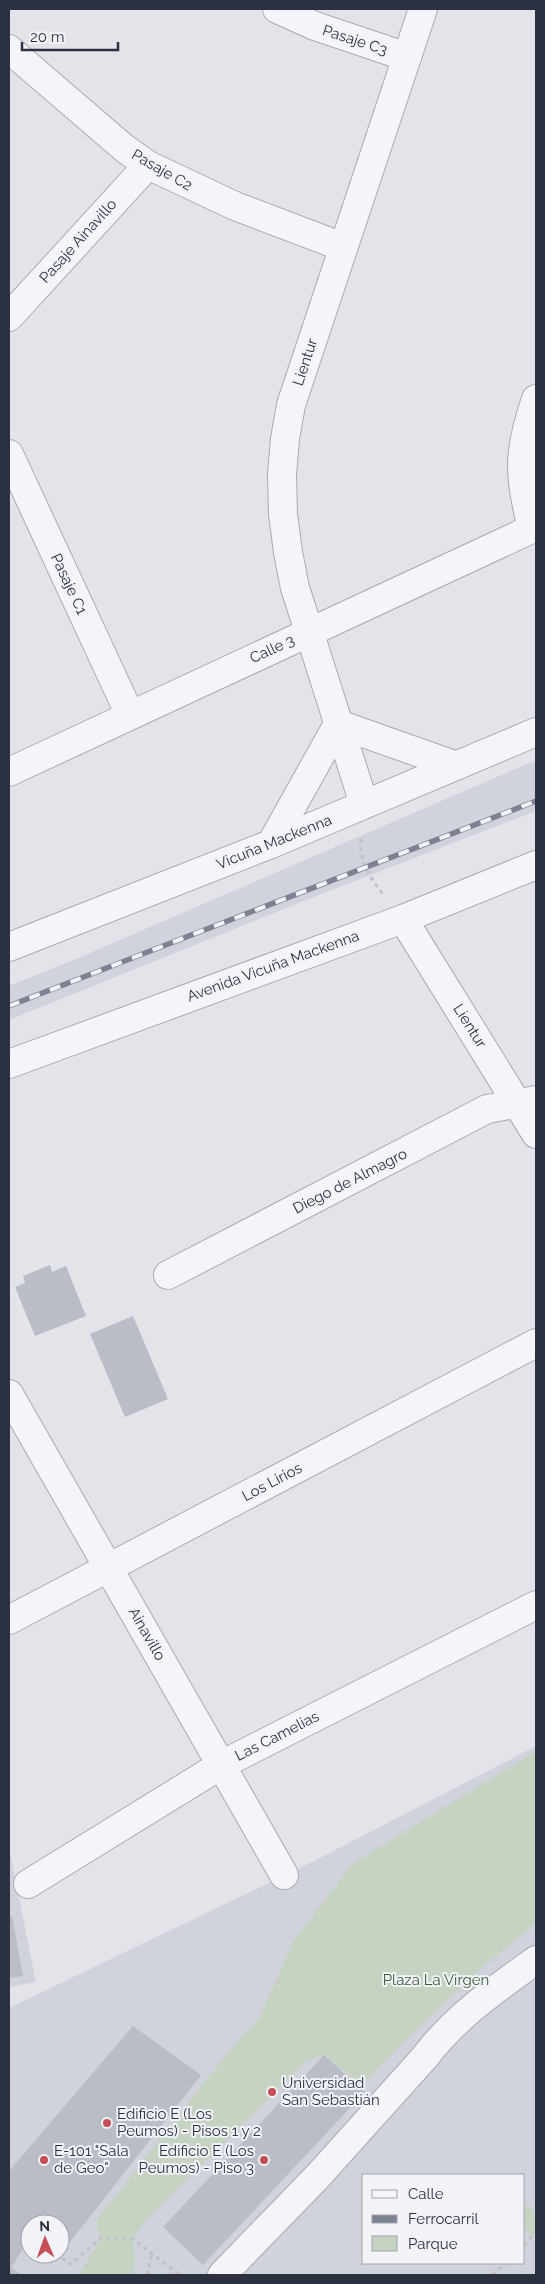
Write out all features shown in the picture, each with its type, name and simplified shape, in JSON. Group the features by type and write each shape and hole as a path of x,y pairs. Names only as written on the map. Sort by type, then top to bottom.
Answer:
{"street":[{"name":"Pasaje C3","path":"277,9 315,26 407,57"},
{"name":"Lientur","path":"364,804 308,631 294,579 283,514 282,474 285,439 291,405 423,9"},
{"name":"Pasaje C2","path":"9,48 124,148 148,165 190,187 235,206 343,246"},
{"name":"Pasaje Ainavillo","path":"9,317 148,165"},
{"path":"534,528 522,485 521,468 525,433 536,399"},
{"name":"Pasaje C1","path":"9,454 130,715"},
{"name":"Calle 3","path":"9,772 308,631 534,528"},
{"path":"272,844 338,724 454,765"},
{"name":"Vicuña Mackenna","path":"9,946 272,844 454,765 536,732"},
{"name":"Avenida Vicuña Mackenna","path":"9,1064 403,919 536,865"},
{"name":"Lientur","path":"403,919 527,1102 536,1134"},
{"name":"Diego de Almagro","path":"168,1275 487,1109 527,1102"},
{"name":"Los Lirios","path":"9,1620 536,1343"},
{"name":"Ainavillo","path":"9,1394 284,1875"},
{"name":"Las Camelias","path":"28,1884 222,1765 536,1605"},
{"path":"222,2275 318,2176 426,2057 440,2037 479,2001 536,1960"}],"path":[{"path":"364,804 360,853 374,882"},
{"path":"525,2244 536,2232"},
{"path":"70,2263 101,2238 133,2239 180,2275"},
{"path":"147,2275 152,2252"},
{"path":"492,2275 505,2264"}],"shaded area":[{"path":"536,760 536,811 306,900 9,1020 9,986 76,959"},
{"name":"Universidad San Sebastián","path":"536,1746 536,2275 9,2275 9,2008 314,1861"},
{"path":"9,1848 36,1982 9,1987"}],"green space":[{"name":"Plaza La Virgen","path":"536,1751 536,1923 446,2001 362,2085 324,2055 306,2061 144,2222 133,2239 135,2266 131,2275 79,2275 101,2238 95,2222 222,2060 259,2018 294,1940 352,1864"},
{"path":"525,2204 536,2213 536,2232 532,2236 525,2230"}],"building":[{"path":"50,1265 52,1272 66,1266 86,1316 35,1336 15,1287 25,1283 23,1276"},
{"path":"133,1316 168,1399 125,1417 90,1334"},
{"path":"12,1916 23,1976 9,1978 9,1917"},
{"name":"Edificio E (Los Peumos) - Pisos 1 y 2","path":"133,2026 201,2075 70,2242 70,2214 20,2214 20,2253 11,2268 22,2275 9,2275 9,2171"},
{"name":"Edificio E (Los Peumos) - Piso 3","path":"324,2055 365,2092 203,2265 163,2227"}],"railway":[{"path":"9,1006 536,801"}],"place":[{"name":"Universidad San Sebastián","path":"272,2092"},
{"name":"Edificio E (Los Peumos) - Pisos 1 y 2","path":"107,2123"},
{"name":"E-101 \"Sala de Geo\"","path":"44,2160"},
{"name":"Edificio E (Los Peumos) - Piso 3","path":"264,2160"}]}
